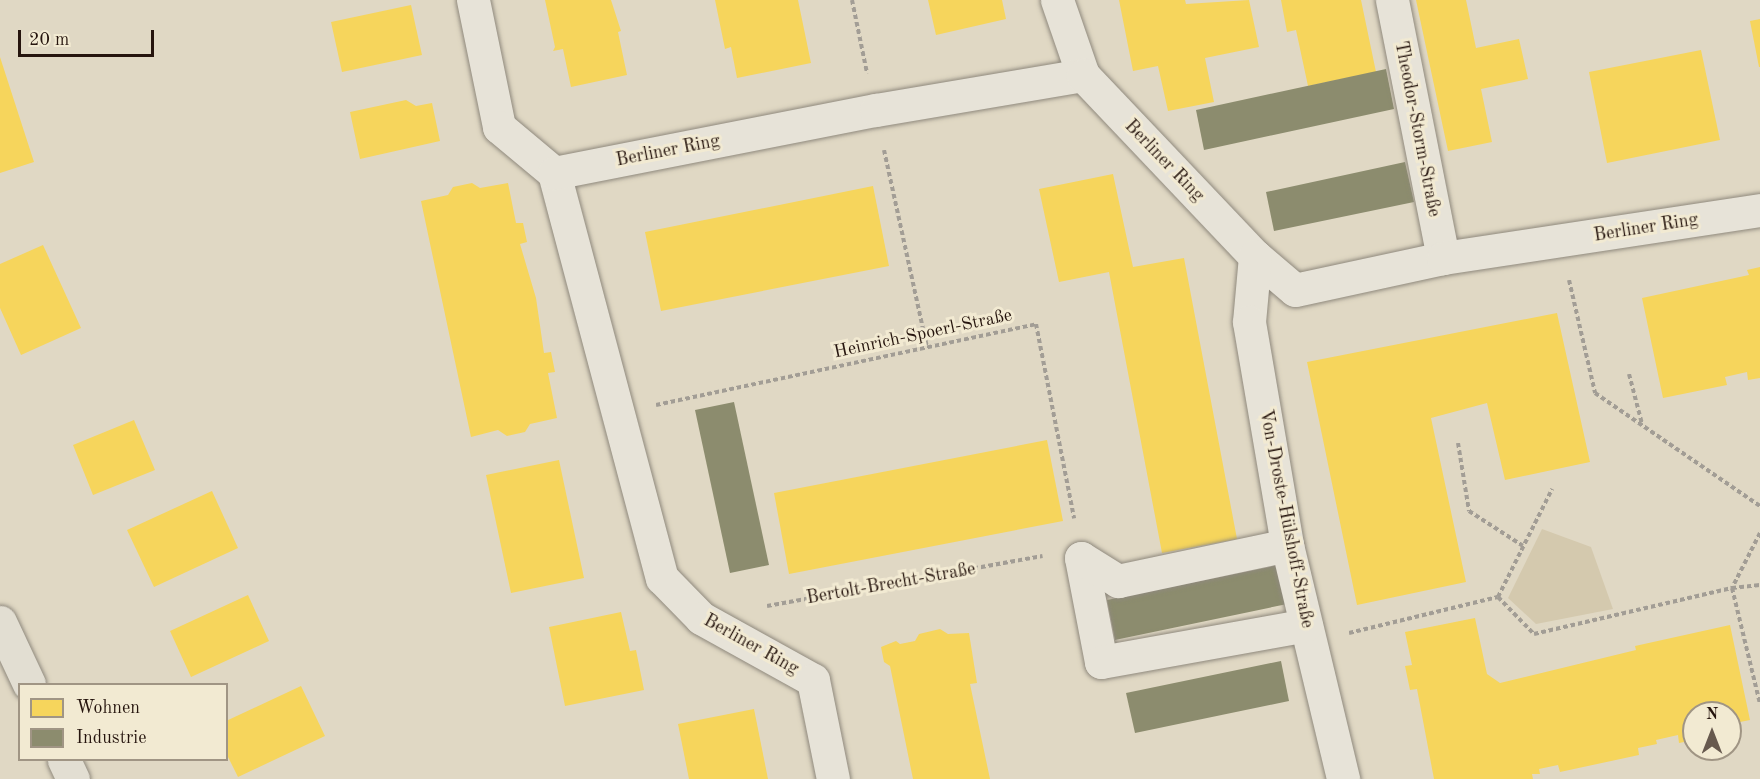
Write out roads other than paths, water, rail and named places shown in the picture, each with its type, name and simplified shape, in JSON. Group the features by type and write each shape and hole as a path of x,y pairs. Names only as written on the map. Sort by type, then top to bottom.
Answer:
{"main road":[{"path":"0,622 29,683"},
{"path":"65,761 73,779"}],"street":[{"path":"473,0 499,127 554,173"},
{"path":"1058,0 1083,75"},
{"name":"Theodor-Storm-Straße","path":"1392,0 1443,258"},
{"name":"Berliner Ring","path":"834,779 813,680 701,618 662,578 554,173 876,110 1083,75 1255,256 1295,290 1443,258 1760,210"},
{"name":"Von-Droste-Hülshoff-Straße","path":"1255,256 1249,322 1287,545 1343,779"},
{"path":"1287,545 1118,581 1081,558 1101,662 1308,633"}]}
